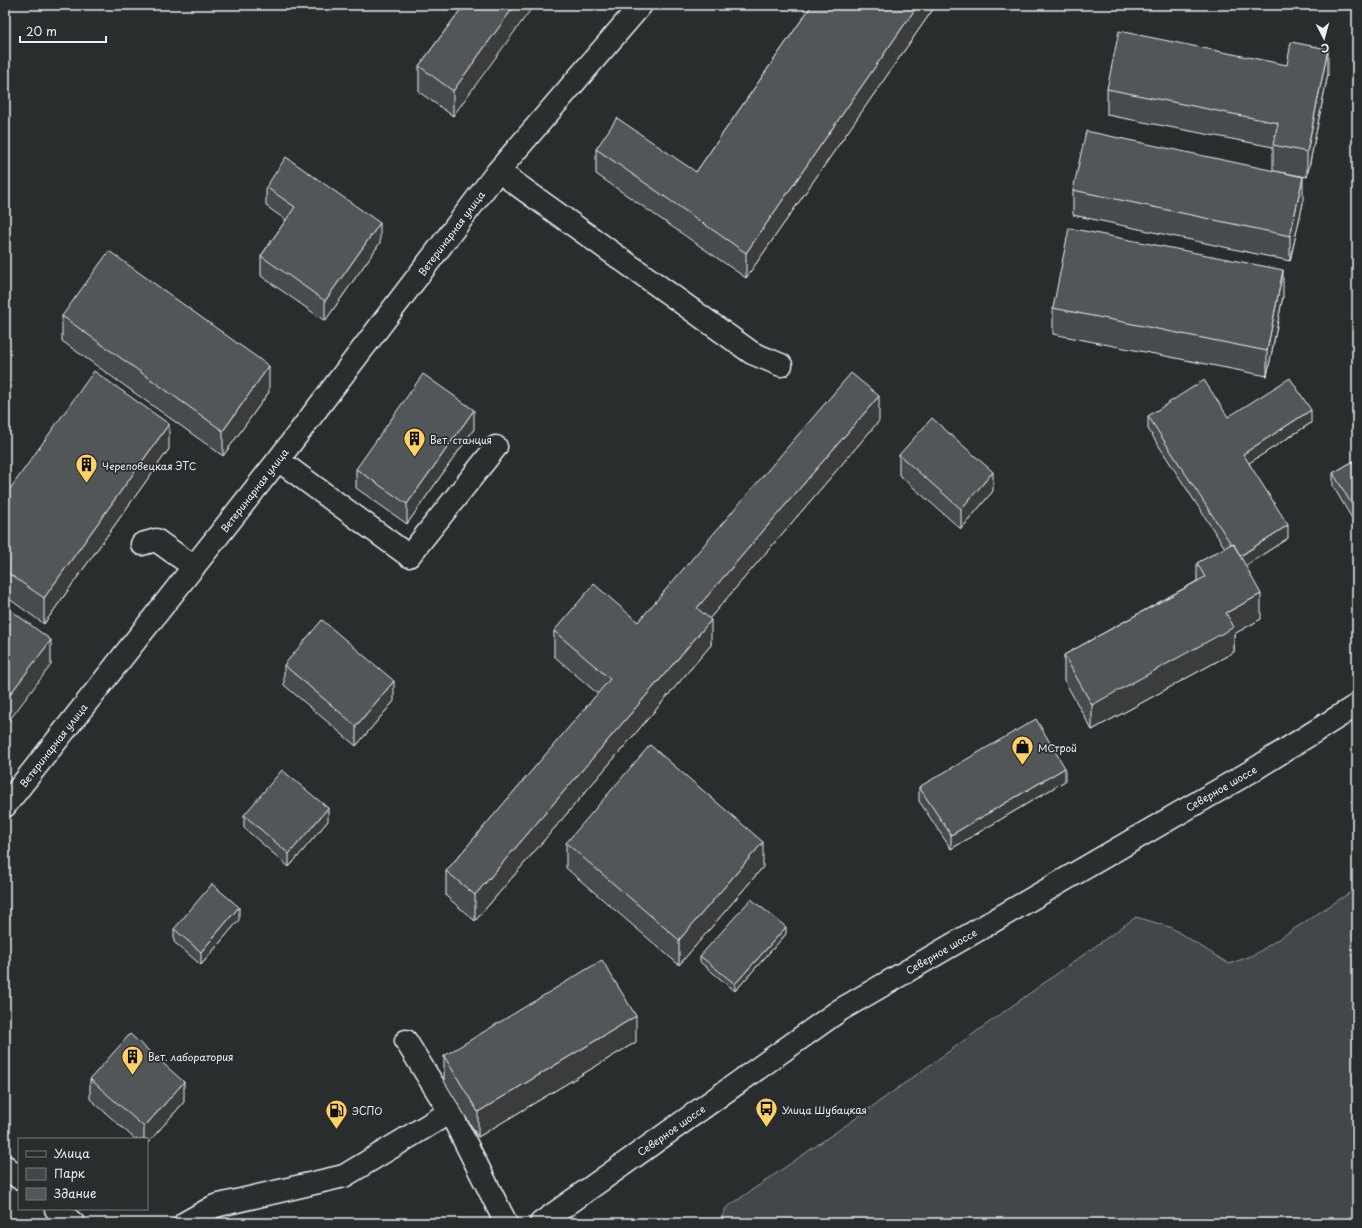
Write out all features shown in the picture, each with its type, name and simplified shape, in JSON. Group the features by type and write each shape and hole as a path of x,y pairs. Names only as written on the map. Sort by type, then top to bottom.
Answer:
{"main road":[{"name":"Ветеринарная улица","path":"5,806 278,460 498,171 641,5"},
{"path":"498,171 752,353 781,365"},
{"path":"278,460 409,556 496,447"},
{"path":"142,544 156,540 194,567"},
{"name":"Северное шоссе","path":"542,1223 840,1010 1250,772 1357,705"},
{"path":"406,1041 450,1112 506,1223"},
{"path":"185,1223 215,1206 344,1176 450,1112"},
{"path":"5,1166 18,1177"},
{"path":"57,1210 73,1223"}],"green space":[{"path":"1357,888 1357,1223 719,1223 726,1208 852,1121 1136,917 1170,927 1229,964 1254,955"}],"building":[{"path":"464,5 515,5 453,91 419,66"},
{"path":"812,5 918,5 746,253 596,149 617,118 696,172"},
{"path":"1119,31 1287,65 1291,42 1328,49 1307,152 1273,145 1278,123 1107,89"},
{"path":"1086,131 1303,177 1290,236 1073,190"},
{"path":"286,157 380,223 325,301 261,256 295,207 266,187"},
{"path":"1069,228 1283,270 1267,351 1053,308"},
{"path":"109,251 269,366 223,431 62,316"},
{"name":"Череповецкая ЭТС","path":"94,371 169,424 44,598 5,571 5,496"},
{"path":"851,373 879,396 697,608 711,620 475,895 446,871 610,679 554,631 594,584 638,622"},
{"name":"Вет. станция","path":"423,374 474,410 407,504 356,469"},
{"path":"1290,378 1311,410 1243,454 1288,525 1240,556 1233,543 1231,544 1148,416 1204,380 1228,417"},
{"path":"932,418 993,472 961,509 899,455"},
{"path":"1357,459 1357,513 1333,473"},
{"path":"1233,543 1261,594 1226,613 1234,627 1092,705 1064,655 1205,577 1197,563"},
{"path":"5,606 51,640 5,701"},
{"path":"322,620 394,681 356,726 284,665"},
{"path":"1036,719 1065,768 951,835 919,787"},
{"path":"650,745 763,842 679,940 566,843"},
{"path":"282,770 328,808 289,854 244,815"},
{"path":"212,884 239,907 201,952 174,929"},
{"path":"751,899 786,927 735,984 700,956"},
{"path":"602,960 636,1016 478,1112 444,1056"},
{"name":"Вет. лаборатория","path":"130,1034 184,1082 144,1127 90,1079"}],"place":[{"name":"Вет. станция","path":"415,458"},
{"name":"Череповецкая ЭТС","path":"87,484"},
{"name":"МСтрой","path":"1022,766"},
{"name":"Вет. лаборатория","path":"133,1076"},
{"name":"Улица Шубацкая","path":"766,1128"},
{"name":"ЭСПО","path":"336,1130"}]}
